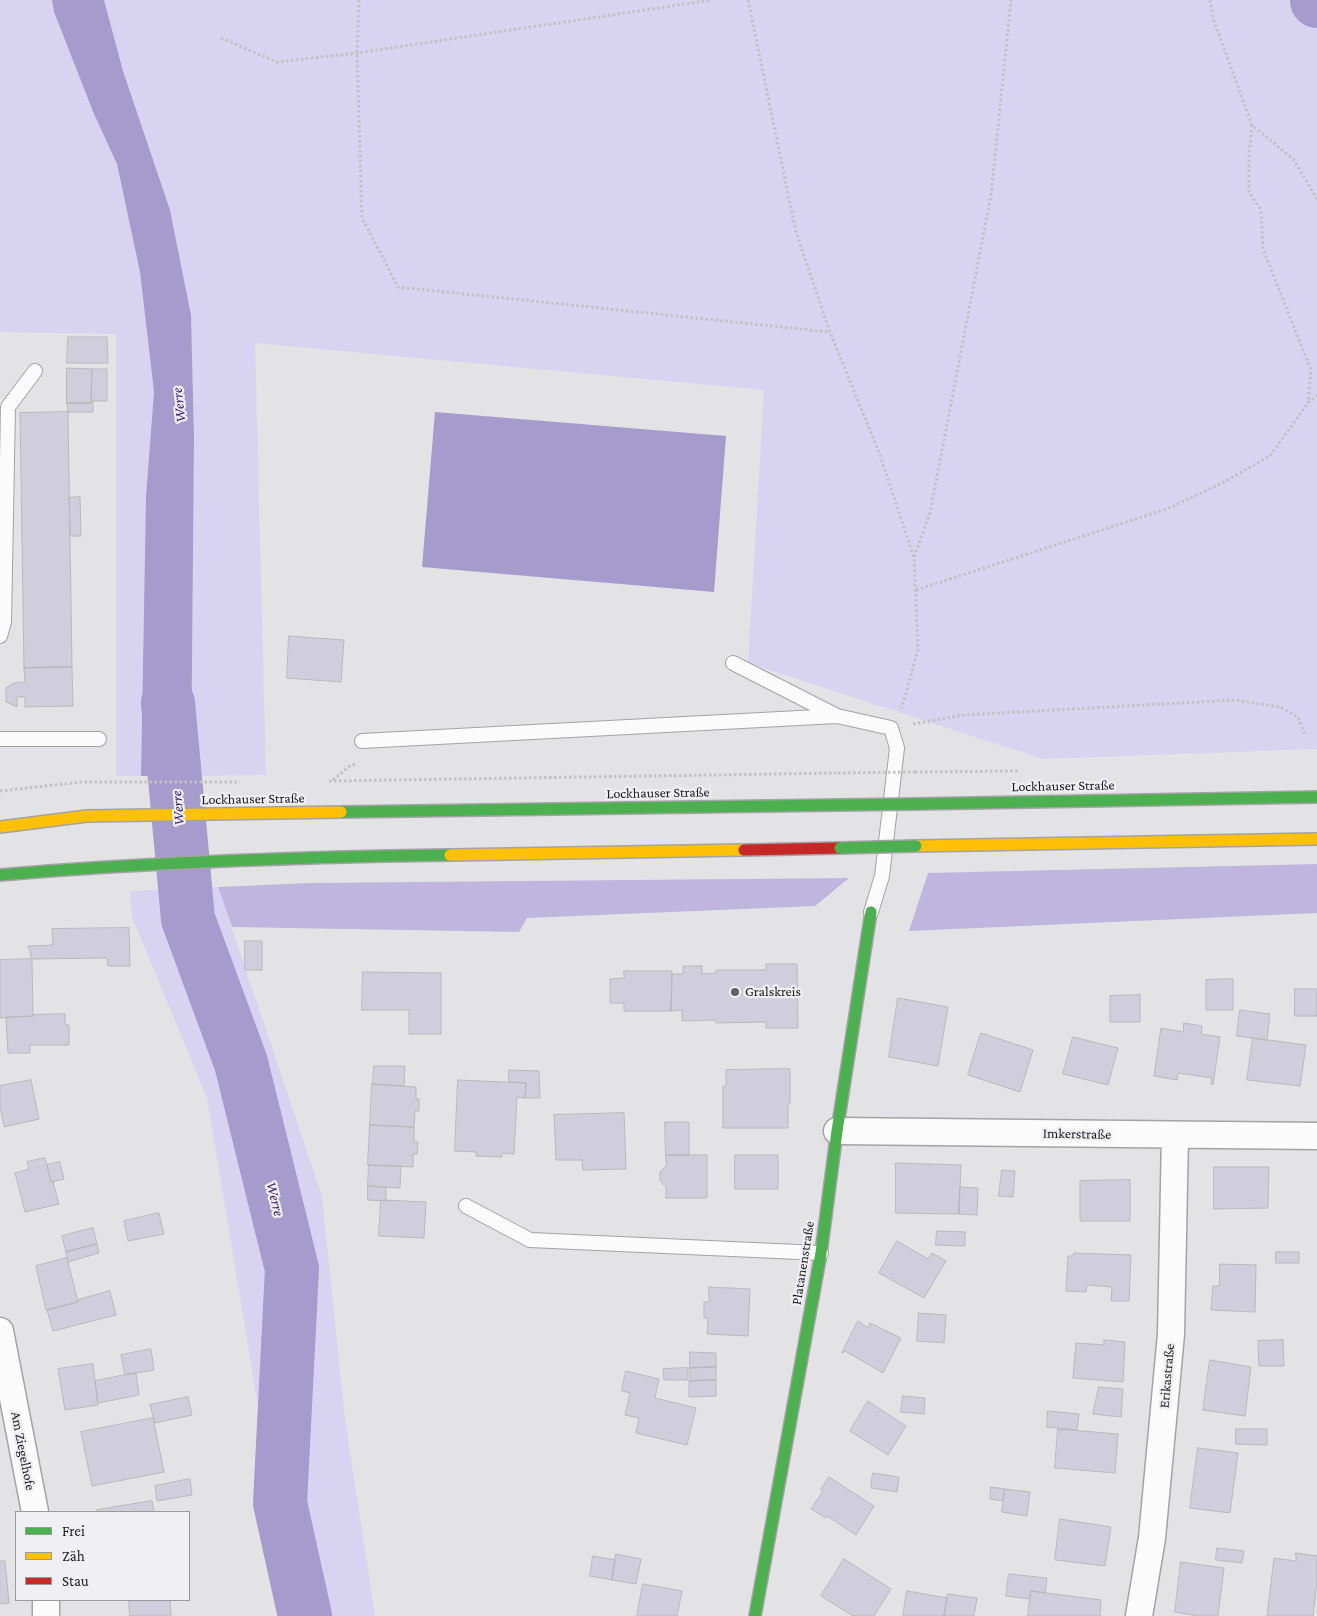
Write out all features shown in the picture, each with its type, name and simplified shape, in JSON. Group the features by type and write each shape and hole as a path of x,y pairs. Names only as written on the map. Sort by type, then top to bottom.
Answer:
{"main road":[{"name":"Lockhauser Straße","path":"0,827 86,816 1317,796"},
{"path":"0,876 93,867 307,857 1317,839"},
{"name":"Platanenstraße","path":"755,1616 821,1253 837,1131 871,912"}],"street":[{"name":"Imkerstraße","path":"837,1131 1317,1136"},
{"name":"Erikastraße","path":"1139,1616 1152,1538 1170,1334 1175,1136"},
{"name":"Am Ziegelhofe","path":"0,1331 35,1511"},
{"path":"46,1601 46,1616"}],"lane":[{"path":"0,636 4,622 8,407 35,371"},
{"path":"734,664 837,716 891,728 897,748 882,876 871,912"},
{"path":"362,741 837,716"},
{"path":"0,739 99,739"},
{"path":"466,1206 530,1240 821,1253"}],"path":[{"path":"359,0 357,53 362,218 398,287 830,332"},
{"path":"221,38 278,62 357,53 712,0"},
{"path":"748,0 796,232 830,332 880,455 914,558 918,649 905,697 891,728"},
{"path":"914,558 930,514 991,195 1011,0"},
{"path":"1210,0 1214,21 1252,125 1249,154 1249,192 1261,210 1263,249 1311,370 1308,403"},
{"path":"1252,125 1294,160 1317,199"},
{"path":"916,590 1167,509 1222,483 1270,456 1308,403 1317,395"},
{"path":"891,728 963,715 1235,700 1280,707 1298,717 1305,735"},
{"path":"323,781 915,772"},
{"path":"0,791 82,782 245,782"}],"shaded area":[{"path":"0,0 52,0 54,12 94,114 117,164 140,272 154,392 146,496 141,776 116,776 116,334 0,332"},
{"path":"104,0 1317,0 1317,749 1043,759 748,663 764,390 255,343 266,775 191,776 194,437 191,315 170,210 123,71"},
{"path":"1317,864 1317,913 909,931 928,873"},
{"path":"849,878 815,906 527,918 519,932 232,927 218,887 309,883"},
{"path":"218,887 322,1196 345,1419 375,1616 286,1616 285,1570 207,1098 132,917 130,891"}],"water":[{"path":"52,0 104,0 123,71 170,210 191,315 194,437 191,776 141,776 146,496 154,392 140,272 117,164 94,114 54,12"},
{"path":"435,412 726,436 714,592 422,567"}],"building":[{"path":"68,337 107,337 108,363 67,363"},
{"path":"67,368 92,369 91,403 67,403"},
{"path":"92,369 107,369 107,401 93,401 93,412 68,412 67,403 91,403"},
{"path":"68,412 72,667 24,668 20,413"},
{"path":"80,497 81,536 70,536 69,498"},
{"path":"289,636 344,640 341,682 287,678"},
{"path":"72,667 73,706 25,707 25,697 17,697 17,707 6,702 6,688 14,683 25,682 24,668"},
{"path":"129,928 130,966 108,966 107,958 32,959 28,946 53,945 52,929"},
{"path":"245,941 262,941 262,970 245,970"},
{"path":"32,959 33,1016 0,1018 0,960"},
{"name":"Gralskreis","path":"766,964 797,964 798,1028 766,1028 766,1022 716,1023 716,1020 682,1021 682,1010 671,1011 672,974 683,974 683,966 702,966 702,974 716,973 716,970 766,970"},
{"path":"624,971 672,971 671,1011 624,1011 624,1003 610,1003 610,979 624,978"},
{"path":"363,972 441,973 441,1034 409,1034 409,1010 362,1010"},
{"path":"1233,979 1233,1010 1206,1010 1206,980"},
{"path":"1295,989 1317,989 1317,1016 1295,1016"},
{"path":"1140,995 1140,1022 1110,1022 1110,996"},
{"path":"898,998 948,1007 938,1066 889,1057"},
{"path":"1240,1010 1270,1014 1267,1040 1237,1036"},
{"path":"65,1014 65,1024 69,1025 69,1045 30,1045 30,1053 8,1053 6,1017"},
{"path":"1184,1023 1202,1026 1201,1034 1220,1037 1213,1085 1211,1084 1212,1078 1178,1073 1177,1080 1154,1076 1161,1028 1183,1032"},
{"path":"981,1033 1033,1050 1020,1092 968,1075"},
{"path":"1073,1037 1118,1048 1108,1085 1063,1074"},
{"path":"1253,1038 1306,1045 1300,1086 1247,1080"},
{"path":"374,1066 405,1066 404,1086 373,1084"},
{"path":"790,1069 788,1128 723,1128 723,1086 726,1086 726,1070"},
{"path":"509,1070 539,1071 540,1098 525,1098 526,1083 509,1082"},
{"path":"31,1080 39,1119 4,1127 0,1106 0,1086"},
{"path":"458,1080 526,1083 525,1098 517,1097 514,1154 502,1153 502,1157 476,1156 476,1152 455,1151"},
{"path":"372,1084 416,1087 419,1111 415,1111 414,1127 370,1125"},
{"path":"624,1113 626,1169 583,1170 582,1160 556,1160 554,1115"},
{"path":"665,1122 689,1122 689,1155 666,1155"},
{"path":"370,1125 414,1127 414,1142 418,1142 417,1154 413,1154 413,1167 368,1165"},
{"path":"666,1155 707,1155 707,1198 666,1198 666,1187 660,1181 660,1172 666,1166"},
{"path":"735,1155 778,1155 778,1189 735,1189"},
{"path":"45,1158 59,1204 25,1212 15,1173 29,1169 27,1162"},
{"path":"60,1162 64,1179 51,1182 47,1165"},
{"path":"896,1163 961,1165 959,1214 896,1213"},
{"path":"369,1165 401,1166 400,1188 368,1186"},
{"path":"1214,1167 1269,1167 1268,1208 1214,1209"},
{"path":"1002,1170 1015,1171 1013,1197 999,1196"},
{"path":"1130,1180 1130,1221 1080,1221 1080,1181"},
{"path":"368,1186 386,1187 386,1201 368,1200"},
{"path":"960,1187 978,1188 977,1215 959,1214"},
{"path":"381,1200 426,1202 424,1238 379,1236"},
{"path":"159,1213 164,1234 128,1241 124,1221"},
{"path":"93,1228 97,1244 66,1252 62,1236"},
{"path":"937,1231 965,1232 965,1246 936,1245"},
{"path":"897,1241 928,1259 932,1253 946,1261 924,1298 879,1273"},
{"path":"97,1244 99,1253 68,1262 66,1252"},
{"path":"1276,1252 1299,1252 1299,1263 1276,1263"},
{"path":"1074,1253 1131,1255 1129,1301 1111,1301 1112,1287 1087,1285 1086,1292 1066,1291 1068,1256 1073,1256"},
{"path":"67,1258 78,1302 46,1310 36,1266"},
{"path":"1220,1264 1256,1265 1255,1312 1211,1310 1213,1286 1219,1286"},
{"path":"709,1287 750,1289 748,1336 707,1334 708,1318 704,1318 704,1302 709,1302"},
{"path":"110,1291 116,1315 53,1331 47,1310"},
{"path":"919,1313 946,1315 944,1343 917,1341"},
{"path":"858,1321 868,1328 870,1323 901,1338 883,1373 845,1351 842,1353"},
{"path":"1104,1340 1125,1342 1123,1382 1073,1378 1076,1343 1104,1345"},
{"path":"1283,1340 1284,1366 1259,1366 1258,1341"},
{"path":"151,1349 154,1370 125,1375 121,1355"},
{"path":"690,1352 716,1353 716,1367 690,1368"},
{"path":"1210,1360 1251,1367 1245,1416 1203,1410"},
{"path":"93,1364 98,1405 65,1410 58,1369"},
{"path":"716,1367 716,1380 690,1381 690,1368"},
{"path":"688,1368 688,1380 664,1380 663,1369"},
{"path":"626,1371 659,1379 655,1398 696,1408 687,1445 636,1433 639,1418 625,1415 630,1393 622,1391"},
{"path":"136,1373 139,1395 98,1403 95,1381"},
{"path":"716,1380 716,1396 689,1397 689,1381"},
{"path":"1099,1387 1123,1389 1121,1417 1093,1414"},
{"path":"903,1396 925,1398 924,1414 901,1412"},
{"path":"188,1397 192,1415 155,1423 150,1405"},
{"path":"868,1401 906,1426 888,1455 850,1431"},
{"path":"1048,1411 1079,1414 1077,1430 1047,1427"},
{"path":"153,1418 164,1472 92,1486 81,1432"},
{"path":"1058,1429 1118,1434 1115,1473 1055,1468"},
{"path":"1236,1429 1267,1429 1267,1445 1236,1444"},
{"path":"1198,1448 1238,1453 1230,1513 1190,1508"},
{"path":"873,1473 899,1477 897,1492 871,1488"},
{"path":"829,1477 874,1506 856,1535 827,1516 826,1518 811,1509 823,1491 821,1490"},
{"path":"190,1479 192,1495 157,1501 155,1486"},
{"path":"991,1487 1005,1489 1003,1501 990,1499"},
{"path":"1005,1489 1030,1492 1027,1516 1002,1512"},
{"path":"152,1501 154,1511 98,1511"},
{"path":"1060,1519 1111,1527 1105,1566 1055,1560"},
{"path":"1217,1548 1244,1551 1242,1563 1216,1560"},
{"path":"1296,1553 1317,1556 1317,1581 1313,1616 1267,1616 1274,1558 1296,1561"},
{"path":"616,1554 641,1559 636,1584 612,1580"},
{"path":"593,1556 615,1560 612,1580 590,1576"},
{"path":"844,1559 891,1589 874,1616 853,1616 821,1596"},
{"path":"0,1561 5,1561 9,1603 0,1604"},
{"path":"1181,1562 1224,1568 1218,1616 1198,1616 1175,1612"},
{"path":"1009,1574 1047,1578 1045,1593 1031,1591 1030,1599 1006,1596"},
{"path":"643,1584 682,1591 677,1616 637,1616"},
{"path":"907,1591 947,1598 944,1616 903,1616"},
{"path":"1031,1591 1101,1600 1100,1616 1028,1616"},
{"path":"948,1594 977,1598 974,1616 944,1616"},
{"path":"129,1601 170,1601 171,1616 130,1616"}],"waterway":[{"name":"Werre","path":"168,703 188,919 241,1063 292,1269 280,1503 305,1616"}],"traffic: fast":[{"path":"915,804 1317,797"},
{"path":"839,805 915,804"},
{"path":"341,812 839,805"},
{"path":"840,848 916,846"},
{"path":"0,875 225,861 450,855"},
{"path":"755,1616 821,1253 837,1131 871,912"}],"traffic: slow":[{"path":"0,827 87,816 341,812"},
{"path":"916,846 1317,839"},
{"path":"450,855 744,850"}],"traffic: jam":[{"path":"744,850 840,848"}],"place":[{"name":"Gralskreis","path":"735,992"}]}
